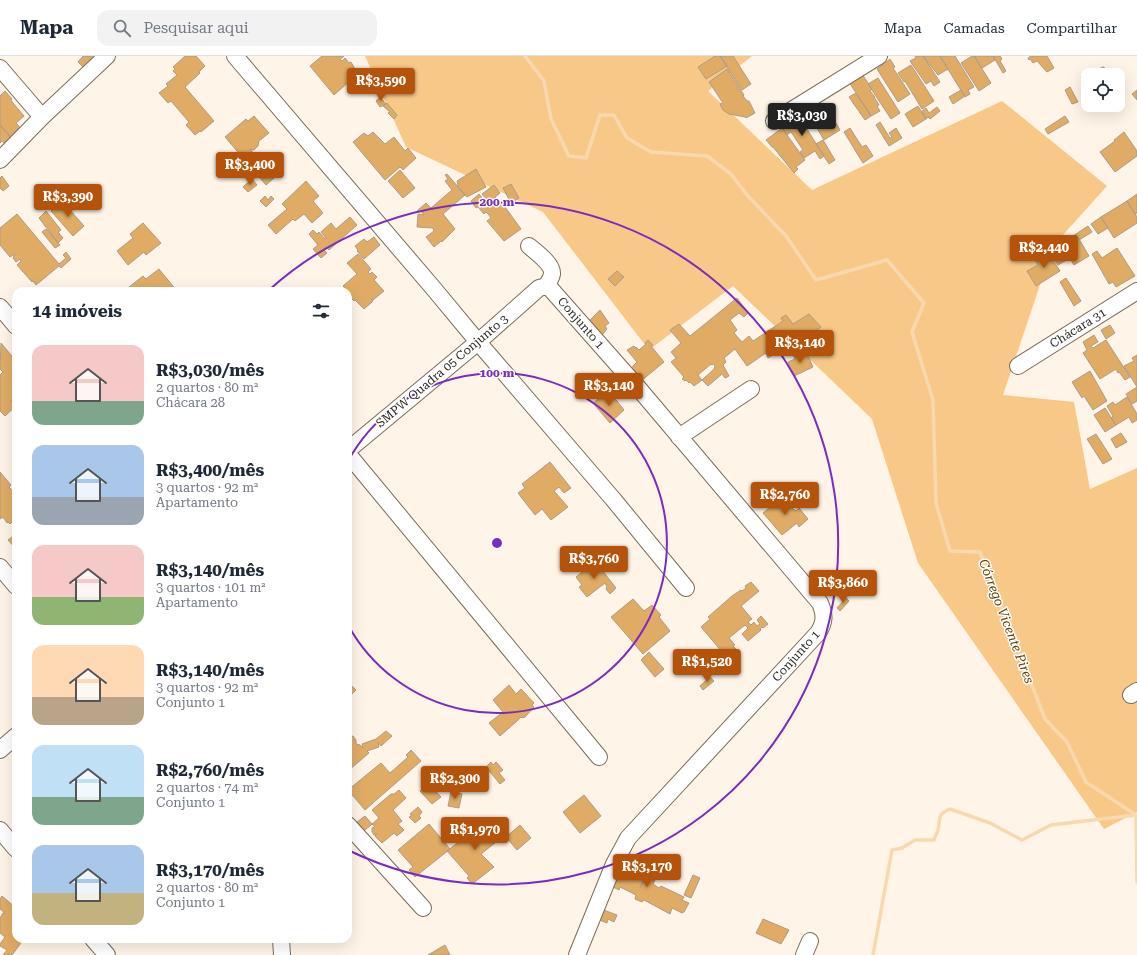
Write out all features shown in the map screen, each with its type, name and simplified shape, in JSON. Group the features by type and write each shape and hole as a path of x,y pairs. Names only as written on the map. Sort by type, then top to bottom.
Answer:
{"street":[{"path":"0,160 42,117 107,56"},
{"path":"235,56 613,499 686,588"},
{"path":"774,121 879,56"},
{"path":"0,68 42,117"},
{"path":"529,246 552,270 551,277 541,289"},
{"name":"Conjunto 1","path":"541,289 549,287 555,293 816,597 822,608 824,621 823,626 813,638 632,833 614,864 577,955"},
{"name":"SMPW Quadra 05 Conjunto 3","path":"352,447 541,289"},
{"name":"Chácara 31","path":"1018,366 1137,291"},
{"path":"0,307 12,321"},
{"path":"679,437 751,390"},
{"path":"352,459 599,757"},
{"path":"0,567 12,581"},
{"path":"0,750 12,740"},
{"path":"352,829 423,908"},
{"path":"0,830 12,844"},
{"path":"96,943 107,955"},
{"path":"281,943 282,955"}],"shaded area":[{"path":"365,56 752,56 708,91 812,190 1002,101 1107,186 1053,246 1003,395 1074,402 1090,489 1137,468 1137,812 1104,829 918,563 872,419 733,286 649,350 543,212 406,147"}],"building":[{"path":"83,56 95,57 84,68 78,62"},
{"path":"185,56 196,56 205,66 199,72 200,73 185,87 214,121 195,135 186,125 189,122 171,101 168,103 159,93 168,86 166,84 177,75 173,71 175,69 173,67"},
{"path":"322,56 344,56 340,60 342,61 345,58 349,63 351,62 355,69 356,68 360,72 334,95 310,66"},
{"path":"715,56 720,56 727,66 706,79 698,67"},
{"path":"720,56 733,56 751,84 742,90"},
{"path":"915,56 923,56 940,82 934,86 931,81 926,84 910,61 916,58"},
{"path":"923,56 940,56 948,69 938,75"},
{"path":"940,56 955,56 974,87 968,90 970,94 965,97"},
{"path":"974,56 991,83 979,91 961,63"},
{"path":"974,56 993,56 995,60 982,68"},
{"path":"993,56 1000,56 1002,59 1000,61 1006,71 1003,73"},
{"path":"1031,56 1047,56 1054,68 1047,72 1037,61 1033,63 1030,59 1029,60 1028,58"},
{"path":"890,59 895,67 893,68 910,94 898,102 877,69"},
{"path":"911,65 934,101 922,109 905,81 904,82 898,73"},
{"path":"727,69 744,95 743,96 747,101 749,101 755,113 746,118 729,114 723,110 720,104 723,103 709,82"},
{"path":"862,74 872,89 870,91 879,105 877,106 880,111 871,116 849,82"},
{"path":"878,78 900,113 891,119 868,84"},
{"path":"1070,87 1078,102 1072,104 1065,90"},
{"path":"961,90 965,96 953,104 949,97"},
{"path":"1137,90 1137,100 1132,94"},
{"path":"5,91 24,116 16,123 22,130 12,139 0,125 0,96"},
{"path":"856,93 871,116 865,120 849,97"},
{"path":"380,97 386,104 380,107 376,101"},
{"path":"387,103 397,115 394,119 388,113 390,112 383,106"},
{"path":"824,103 840,130 824,140 808,113"},
{"path":"918,106 926,119 913,127 905,114"},
{"path":"937,107 940,111 930,119 928,117 926,119 922,111 926,108 929,113"},
{"path":"798,115 824,156 820,159 815,151 804,158 800,152 803,150 791,132 787,135 781,126"},
{"path":"254,116 269,133 259,141 258,146 254,150 250,149 274,178 266,185 225,137 246,119 248,121"},
{"path":"1065,116 1069,122 1048,134 1045,129"},
{"path":"880,122 890,138 892,137 889,133 896,128 902,138 889,146 876,125"},
{"path":"0,125 11,137 4,143 2,141 0,143"},
{"path":"782,128 805,160 796,167 798,169 794,173 766,140"},
{"path":"850,128 862,147 866,145 873,156 863,163 844,132"},
{"path":"373,132 385,144 394,137 405,151 408,148 416,158 403,170 400,167 385,180 353,142 364,133 368,136"},
{"path":"1124,132 1137,151 1137,156 1115,172 1100,152"},
{"path":"823,140 835,160 829,164 816,144"},
{"path":"476,169 486,187 467,197 457,186 457,181"},
{"path":"400,170 415,188 403,198 388,181"},
{"path":"447,174 465,195 443,214 455,229 442,242 441,241 434,247 426,237 434,231 433,228 417,227 418,214 424,215 422,212 417,211 426,203 431,208 452,190 445,181 448,179 445,175"},
{"path":"2,176 9,186 3,191 0,188 0,178"},
{"path":"252,179 257,185 248,192 243,187"},
{"path":"306,181 319,196 313,201 323,213 312,223 304,214 295,221 293,219 276,234 268,225 287,209 282,204"},
{"path":"511,184 519,198 511,203 503,188"},
{"path":"494,185 500,193 495,197 503,208 505,207 521,229 504,241 487,221 491,218 489,215 486,212 484,214 478,207 476,208 471,201 479,194 485,201 487,200 482,194"},
{"path":"1137,194 1137,213 1135,214 1127,201"},
{"path":"265,196 268,200 271,196 274,199 266,207 260,201"},
{"path":"62,201 84,226 73,236 51,211"},
{"path":"1127,201 1137,217 1137,223 1114,238 1101,217"},
{"path":"46,211 61,230 58,232 63,238 58,243 39,218"},
{"path":"17,214 59,264 66,258 63,255 66,252 71,259 61,268 59,266 36,285 17,265 21,261 20,259 16,262 13,258 15,254 10,257 0,245 0,228"},
{"path":"350,217 357,225 329,250 326,247 324,250 327,253 321,258 313,249 318,245 309,234 313,230 317,234 319,232 325,239 326,238 321,232 331,223 336,229"},
{"path":"1101,217 1108,228 1098,234 1091,224"},
{"path":"143,223 161,243 146,255 144,252 128,265 117,251 133,238 130,234"},
{"path":"1088,226 1092,232 1079,240 1076,234"},
{"path":"46,229 60,245 55,248 42,232"},
{"path":"1076,234 1089,256 1074,265 1070,258 1058,265 1049,251"},
{"path":"374,237 380,245 364,259 357,251 358,250 355,246 364,239 367,242"},
{"path":"1117,248 1135,276 1116,287 1113,282 1109,284 1092,254 1097,251 1102,258"},
{"path":"1049,251 1060,271 1036,286 1027,271 1038,265 1035,260"},
{"path":"358,254 371,269 368,272 370,274 372,272 377,277 374,280 384,291 373,300 371,299 373,301 364,309 352,299 352,287 343,286 357,274 347,263"},
{"path":"159,269 174,287 129,287 143,276 146,279"},
{"path":"617,271 624,277 615,286 608,279"},
{"path":"1066,278 1081,301 1074,306 1060,282"},
{"path":"737,298 748,313 744,317 739,313 730,320 737,330 734,333 742,342 749,336 753,341 783,321 781,318 786,315 793,324 809,314 821,327 803,339 801,337 768,358 766,353 747,366 735,349 724,358 726,362 723,365 729,376 725,378 722,374 708,386 702,380 694,386 690,382 685,381 682,379 684,377 671,362 676,358 671,352 681,343 670,330 679,324 690,336","holes":["711,364 714,364 714,369 702,380 698,375"]},
{"path":"600,310 609,323 605,326 607,329 602,335 589,321"},
{"path":"1110,325 1115,333 1106,339 1101,330"},
{"path":"1094,335 1098,342 1091,346 1093,348 1106,340 1130,377 1125,380 1116,369 1100,379 1083,353 1087,350 1083,342"},
{"path":"648,340 664,362 641,381 631,368 637,362 627,350 634,346 639,350"},
{"path":"1,343 12,356 12,410 5,416 0,411 0,375 3,372 0,369"},
{"path":"799,351 802,356 807,354 813,367 794,376 788,362 795,359 793,354"},
{"path":"1137,355 1137,387 1124,366 1134,361 1132,358"},
{"path":"1090,371 1107,401 1093,410 1084,396 1082,398 1072,382"},
{"path":"1137,387 1137,401 1132,404 1126,394"},
{"path":"609,391 624,410 610,423 593,403"},
{"path":"1127,397 1137,414 1137,420 1132,423 1129,417 1116,425 1111,418 1113,416 1107,406 1113,402 1115,405"},
{"path":"1105,408 1116,425 1105,432 1094,415"},
{"path":"1121,433 1127,442 1116,448 1111,439"},
{"path":"1096,434 1112,459 1103,464 1087,439"},
{"path":"550,462 571,488 564,493 559,487 554,491 568,507 551,520 542,509 535,515 518,493 525,488 522,484"},
{"path":"0,472 11,485 9,487 12,490 12,522 10,524 8,522 7,523 3,517 0,519"},
{"path":"786,494 790,499 786,502 796,511 799,508 808,519 799,527 797,523 782,535 763,513"},
{"path":"12,537 12,544 8,540"},
{"path":"595,561 616,588 610,594 606,589 607,587 605,583 587,597 579,587 582,585 576,577"},
{"path":"751,582 759,591 741,606 752,619 748,622 751,625 754,622 757,626 760,624 757,620 761,616 768,624 763,628 762,627 760,629 761,630 748,641 742,634 748,628 745,625 729,638 735,645 733,646 736,649 728,656 723,653 701,627 710,619 708,617 732,596 746,588 745,586"},
{"path":"846,598 849,601 840,611 837,608"},
{"path":"633,599 644,611 652,605 661,615 659,617 670,631 643,654 611,617"},
{"path":"649,652 664,669 655,677 641,660"},
{"path":"710,677 714,681 703,690 700,686"},
{"path":"509,685 516,694 521,689 534,703 532,705 534,707 525,717 521,717 500,736 489,723 503,712 493,700"},
{"path":"352,686 356,690 352,694"},
{"path":"386,731 392,736 381,746 378,742 379,747 367,751 369,753 352,768 352,736 356,740 356,744 363,748 362,744 376,739"},
{"path":"411,750 421,761 365,810 352,795 352,787 381,763 390,773 408,757 406,755"},
{"path":"491,762 493,765 496,762 503,770 499,773 505,780 500,784 486,767"},
{"path":"429,784 441,797 432,804 420,791"},
{"path":"399,790 406,798 393,810 402,821 398,824 404,830 397,836 394,833 382,843 375,836 377,834 374,835 372,832 372,828 375,827 372,824 379,818 372,810 391,794 394,794"},
{"path":"453,790 462,794 459,808 448,806 451,792"},
{"path":"584,795 601,816 580,833 563,812"},
{"path":"418,807 422,812 419,816 421,818 415,823 409,817 412,815 410,814"},
{"path":"365,816 372,824 364,831 357,822"},
{"path":"488,819 495,828 492,830 500,839 481,854 494,867 472,884 467,878 469,876 447,851"},
{"path":"429,824 450,849 415,877 409,870 413,867 398,850"},
{"path":"520,825 531,838 517,850 506,837"},
{"path":"624,859 647,871 640,888 649,869 658,874 653,884 659,888 661,886 684,897 682,900 689,903 684,912 682,913 672,908 670,914 644,900 642,902 635,899 636,895 620,887 619,890 611,886"},
{"path":"693,875 700,878 691,898 684,895"},
{"path":"2,896 12,905 12,943 21,943 12,955 3,955 7,950 0,946 5,937 0,933 0,918 3,913 5,913 0,909 0,899"},
{"path":"601,909 617,915 614,922 608,919 607,923 597,919"},
{"path":"763,919 789,930 781,944 756,933"},
{"path":"445,945 450,955 428,955"}],"waterway":[{"name":"Córrego Vicente Pires","path":"525,56 544,81 551,119 569,156 586,158 600,115 614,115 627,138 651,152 707,156 731,174 747,195 786,236 816,280 887,260 924,303 912,332 933,400 936,503 950,551 980,552 1045,719 1067,742 1086,782 1136,815 1137,882"},
{"path":"873,955 892,850 902,848 915,840 934,840 938,830 940,817 946,811 950,809 990,823 1022,840 1051,825 1136,815"}]}
